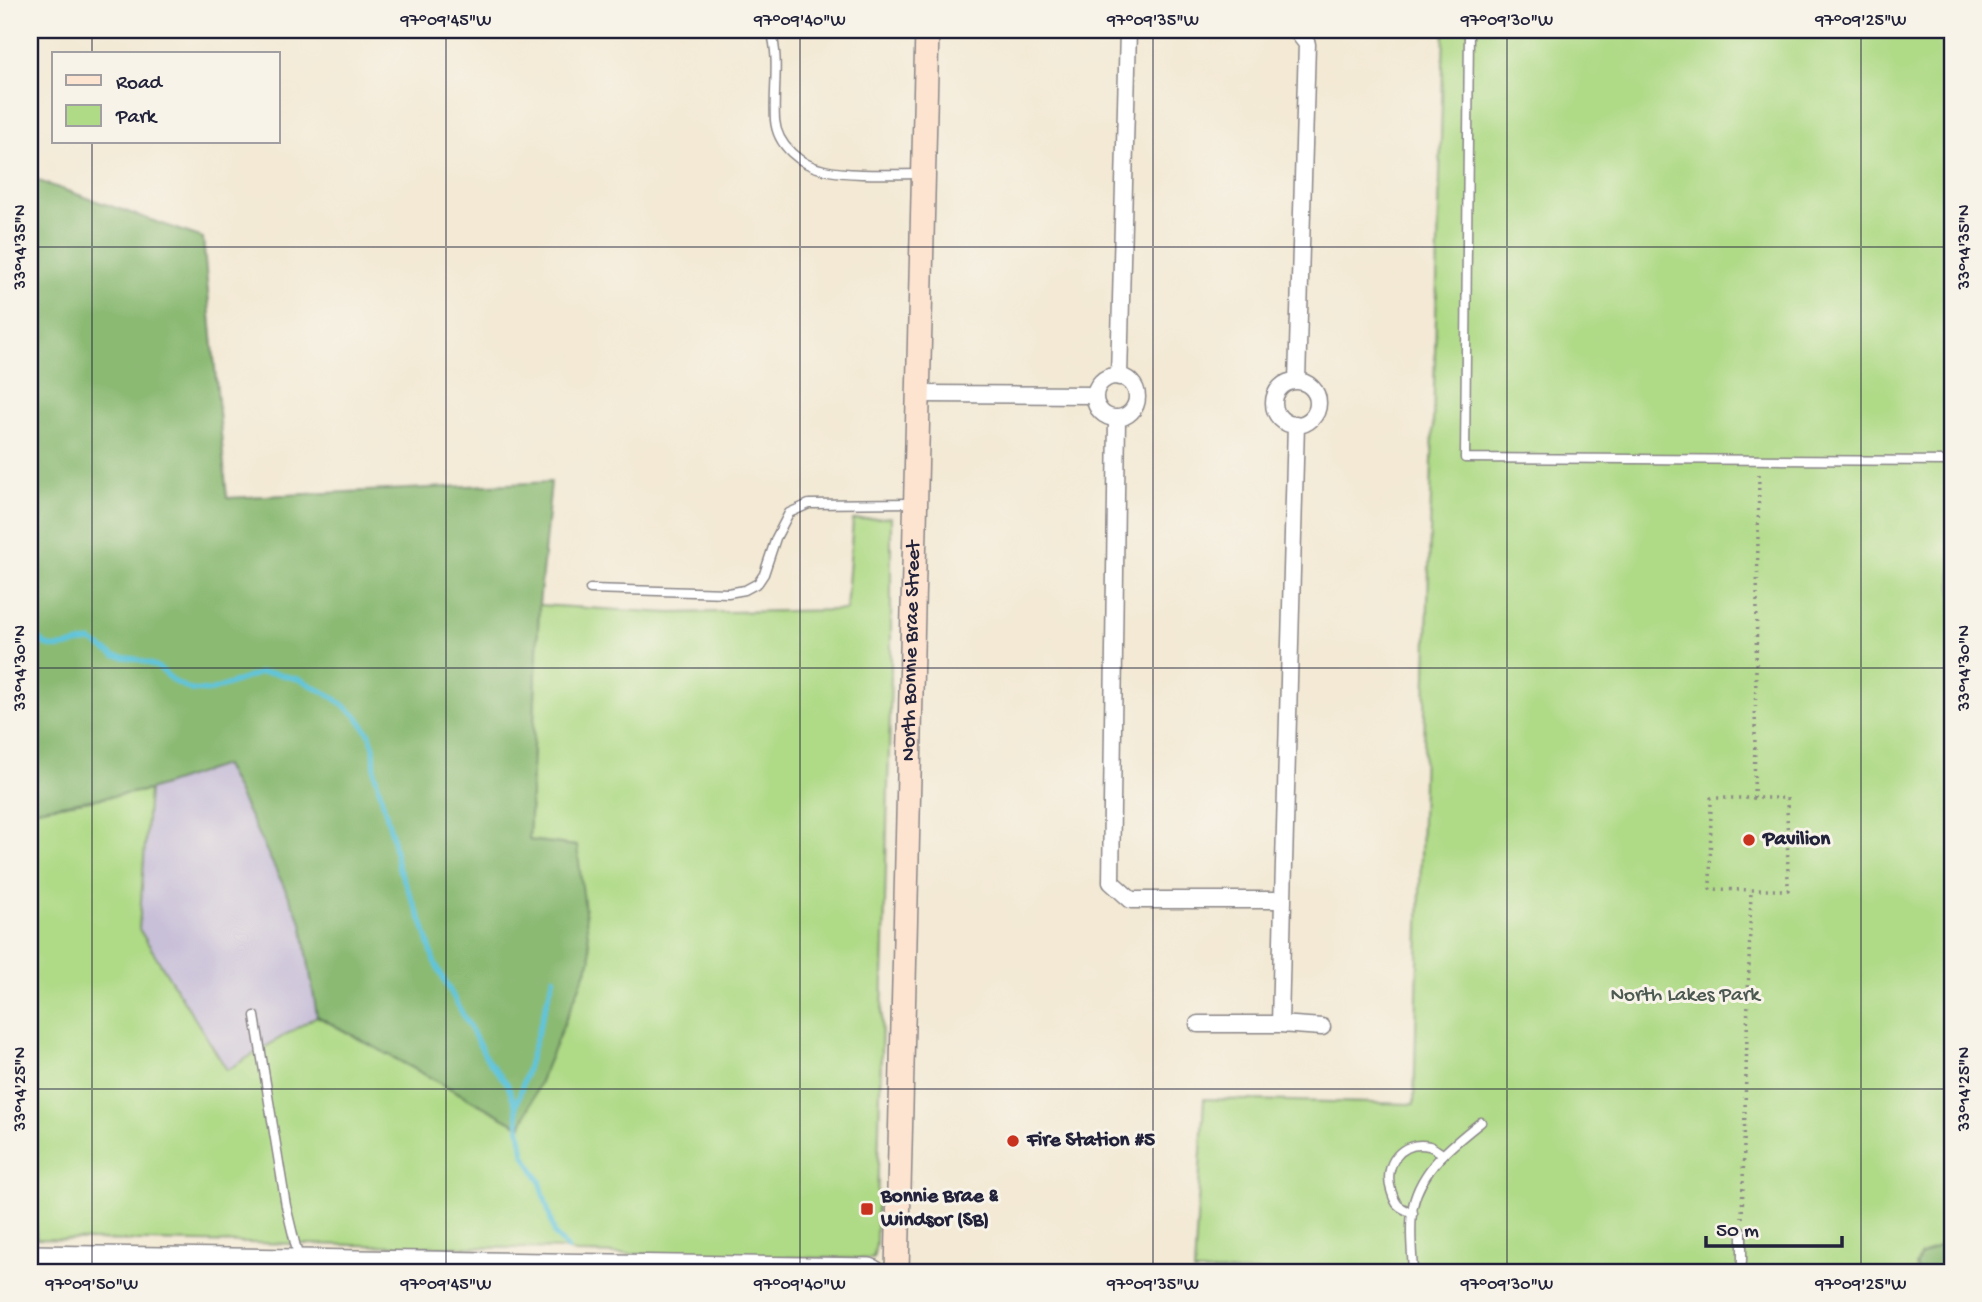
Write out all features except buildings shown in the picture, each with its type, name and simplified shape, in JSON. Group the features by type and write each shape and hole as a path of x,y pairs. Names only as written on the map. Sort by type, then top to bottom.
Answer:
{"main road":[{"name":"North Bonnie Brae Street","path":"897,1272 927,30"}],"street":[{"path":"1119,377 1128,30"},
{"path":"1296,30 1307,44 1297,381"},
{"path":"1119,377 1131,382 1137,394 1137,401 1130,413 1117,418 1103,414 1096,402 1096,395 1101,383 1106,379 1119,377"},
{"path":"1297,381 1310,386 1315,392 1318,407 1310,419 1289,424 1278,415 1274,402 1279,390 1290,382 1297,381"},
{"path":"918,394 1096,395"},
{"path":"1117,418 1111,882 1131,900 1283,900"},
{"path":"1280,1024 1296,424"},
{"path":"1198,1024 1322,1027"},
{"path":"30,1256 300,1267 870,1269 875,1272"}],"lane":[{"path":"771,30 776,48 775,123 782,143 800,160 824,170 923,174"},
{"path":"1469,30 1465,458 1952,461"},
{"path":"590,589 728,593 745,590 758,583 764,574 776,538 789,513 809,503 916,503"},
{"path":"255,1016 286,1206 300,1267"},
{"path":"1413,1272 1413,1208 1422,1183 1454,1142 1481,1122"},
{"path":"1413,1213 1400,1207 1389,1184 1388,1172 1396,1154 1411,1146 1430,1146 1443,1154"},
{"path":"1741,1272 1742,1231"}],"path":[{"path":"1754,798 1760,460"},
{"path":"1711,798 1787,798 1788,890 1751,890 1710,889 1711,798"},
{"path":"1742,1231 1751,890"}],"shaded area":[{"path":"224,764 302,924 317,1016 227,1070 139,929 149,790"}],"green space":[{"name":"North Lakes Park","path":"1444,30 1952,30 1952,1272 1194,1272 1204,1099 1414,1104"},
{"path":"30,178 203,238 227,498 551,482 539,605 529,840 577,846 591,959 521,1127 317,1016 302,923 224,765 149,790 30,810"},
{"path":"891,517 891,675 876,1245 873,1259 574,1253 567,1249 36,1239 36,1225 30,1225 30,810 149,790 139,929 227,1070 317,1016 521,1126 539,605 669,613 846,610 853,520"},
{"path":"1942,1244 1952,1246 1952,1272 1919,1272 1916,1267 1920,1256"}],"waterway":[{"path":"30,627 37,637 50,647 91,641 115,656 136,659 159,668 175,682 191,690 210,691 260,673 274,673 301,680 333,697 357,716 370,735 374,747 375,774 398,867 423,924 434,961 488,1061 507,1083 516,1107"},
{"path":"554,977 516,1107 524,1154 540,1181 555,1235 568,1249"}],"place":[{"name":"Pavilion","path":"1749,840"},
{"name":"Fire Station #5","path":"1013,1141"},
{"name":"Bonnie Brae & Windsor (SB)","path":"867,1209"}]}
